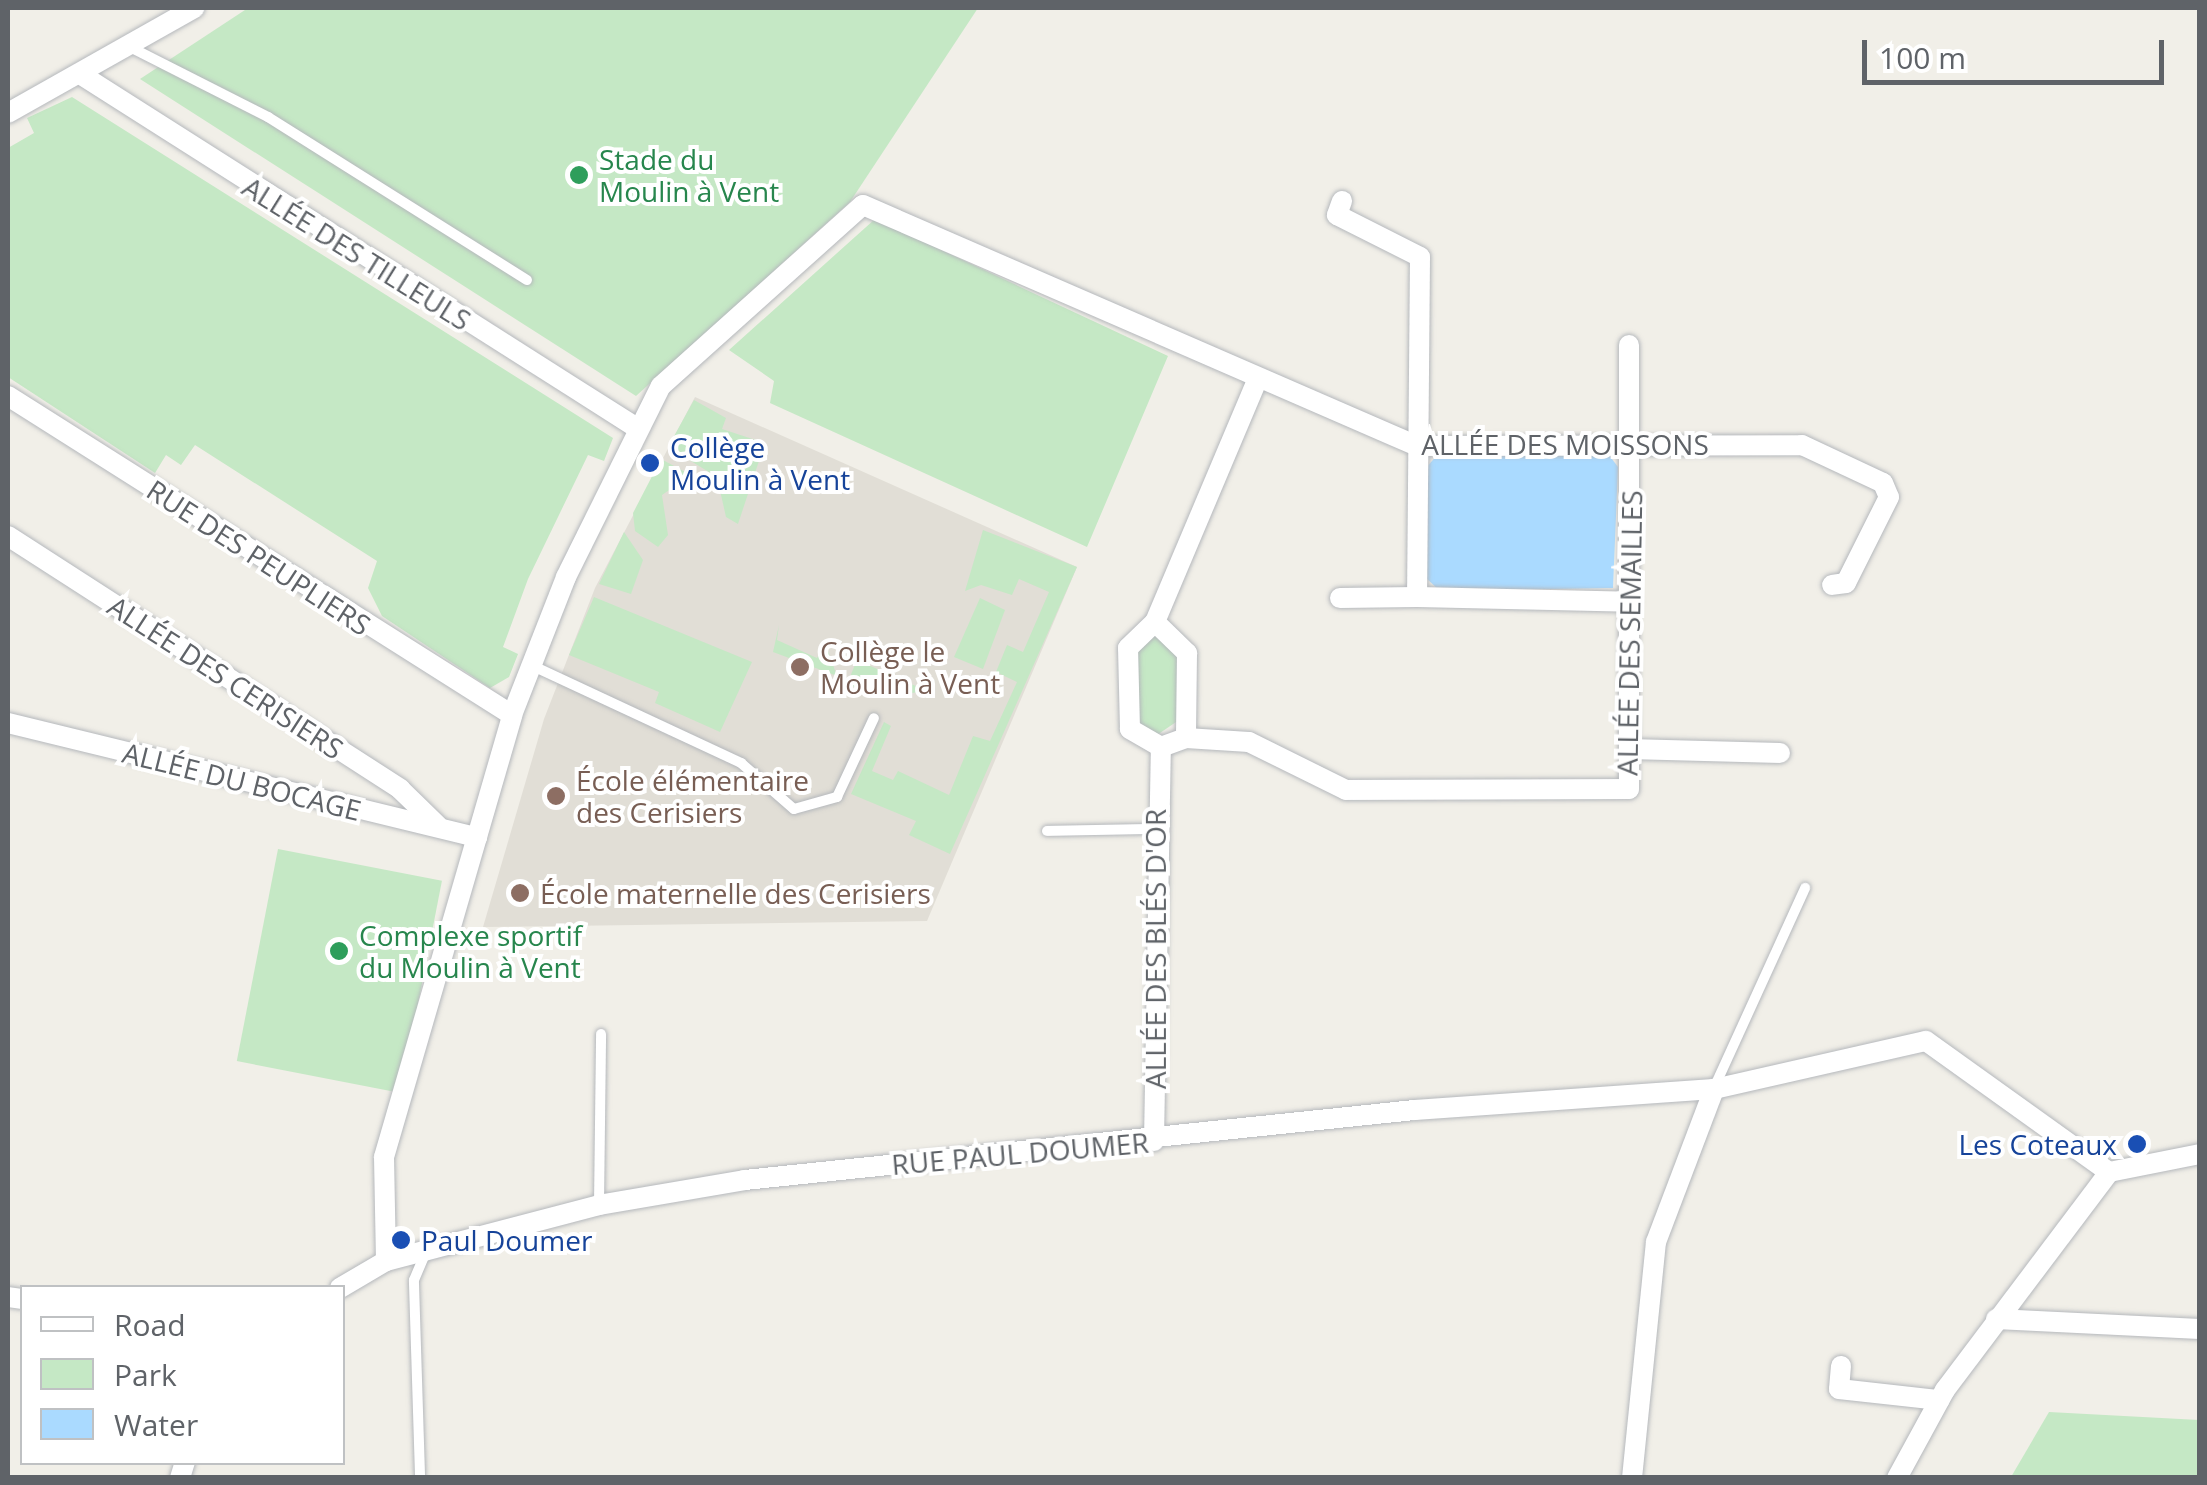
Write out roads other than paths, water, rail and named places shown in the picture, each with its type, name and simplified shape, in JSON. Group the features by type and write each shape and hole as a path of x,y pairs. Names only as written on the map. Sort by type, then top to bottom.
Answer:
{"street":[{"path":"8,114 194,8"},
{"name":"ALLÉE DES TILLEULS","path":"80,74 637,428"},
{"path":"1342,201 1337,215 1420,257 1418,597"},
{"name":"ALLÉE DES MOISSONS","path":"637,428 661,386 863,205 1258,381 1417,446 1802,445 1883,483 1888,496 1846,583 1832,585"},
{"name":"ALLÉE DES SEMAILLES","path":"1159,753 1186,738 1250,742 1346,790 1629,789 1629,345"},
{"path":"1159,753 1130,729 1125,708 1128,648 1156,622 1258,381"},
{"name":"RUE DES PEUPLIERS","path":"8,396 512,715"},
{"path":"386,1261 384,1156 512,715 637,428"},
{"name":"ALLÉE DES CERISIERS","path":"8,536 400,790 438,826"},
{"path":"1340,598 1630,602"},
{"path":"1156,622 1188,653 1186,738"},
{"name":"ALLÉE DU BOCAGE","path":"8,723 477,837"},
{"path":"1629,749 1780,753"},
{"name":"ALLÉE DES BLÉS D'OR","path":"1154,1141 1159,753"},
{"name":"RUE PAUL DOUMER","path":"345,1285 386,1261 599,1206 745,1180 1154,1141 1414,1110 1714,1090 1926,1041 2109,1172"},
{"path":"1632,1478 1656,1242 1714,1090"},
{"path":"1897,1478 1939,1400 2109,1172 2200,1154"},
{"path":"1996,1319 2200,1329"},
{"path":"1842,1366 1839,1388 1939,1400"}],"lane":[{"path":"128,46 268,117 527,280"},
{"path":"533,666 741,763 794,809 836,797 874,718"},
{"path":"1047,831 1156,829"},
{"path":"1714,1090 1805,888"},
{"path":"599,1206 601,1034"},
{"path":"420,1475 414,1280 424,1254"}],"water":[{"path":"1606,451 1618,467 1613,588 1440,591 1425,577 1425,469 1439,453"}],"place":[{"name":"Stade du Moulin à Vent","path":"579,175"},
{"name":"Collège Moulin à Vent","path":"650,463"},
{"name":"Collège le Moulin à Vent","path":"800,667"},
{"name":"École élémentaire des Cerisiers","path":"556,796"},
{"name":"École maternelle des Cerisiers","path":"520,893"},
{"name":"Complexe sportif du Moulin à Vent","path":"339,951"},
{"name":"Les Coteaux","path":"2137,1144"},
{"name":"Paul Doumer","path":"401,1240"}]}
